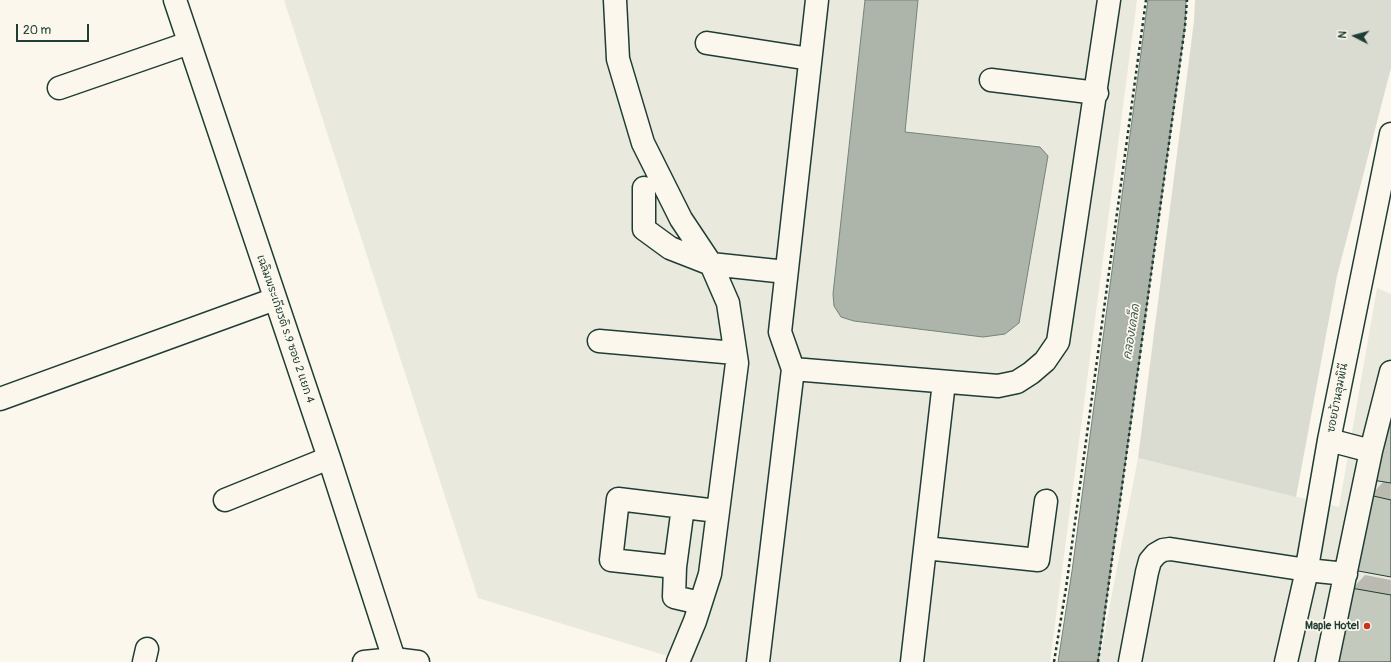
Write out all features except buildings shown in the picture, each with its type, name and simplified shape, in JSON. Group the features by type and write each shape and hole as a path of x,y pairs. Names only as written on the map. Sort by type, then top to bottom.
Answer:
{"street":[{"name":"เฉลิมพระเกียรติ ร.9 ซอย 2 แยก 4","path":"175,0 329,458 394,659"},
{"path":"615,0 618,59 643,143 682,219 711,264 728,303 737,363 710,574 695,621 678,662"},
{"path":"758,662 793,369 780,332 817,0"},
{"path":"793,369 998,386 1017,382 1045,361 1058,342 1109,0"},
{"path":"59,88 189,43"},
{"path":"707,43 810,59"},
{"path":"991,80 1096,94"},
{"name":"ซอยบ้านลุมพินี","path":"1286,662 1307,570 1329,440 1390,141"},
{"path":"644,188 644,229 670,248 711,264 786,272"},
{"path":"0,399 275,298"},
{"path":"599,341 735,353"},
{"path":"1327,662 1371,451 1391,372"},
{"path":"912,662 944,382"},
{"path":"1329,440 1371,451"},
{"path":"225,500 329,458"},
{"path":"675,567 610,560 618,499 718,510"},
{"path":"925,548 1038,560 1046,501"},
{"path":"684,507 675,567 674,597 700,603"},
{"path":"1130,662 1150,561 1156,554 1163,550 1170,549 1307,570 1346,574"},
{"path":"364,662 394,659 418,662"}],"path":[{"path":"1054,662 1066,588 1146,0"},
{"path":"1098,662 1185,26 1186,0"}],"shaded area":[{"path":"284,0 1137,0 1050,662 687,662 478,598"},
{"path":"1195,0 1391,0 1391,68 1337,276 1296,497 1138,458 1194,21"},
{"path":"1377,288 1391,294 1391,662 1099,662 1138,458 1339,507"}],"water":[{"path":"865,0 918,0 905,132 1040,147 1048,156 1019,323 1005,334 983,337 854,321 841,317 834,306 833,294"},
{"name":"คลองเคล็ด","path":"1148,0 1186,0 1185,26 1098,662 1058,662 1072,571"}],"place":[{"name":"Maple Hotel","path":"1367,626"}]}
